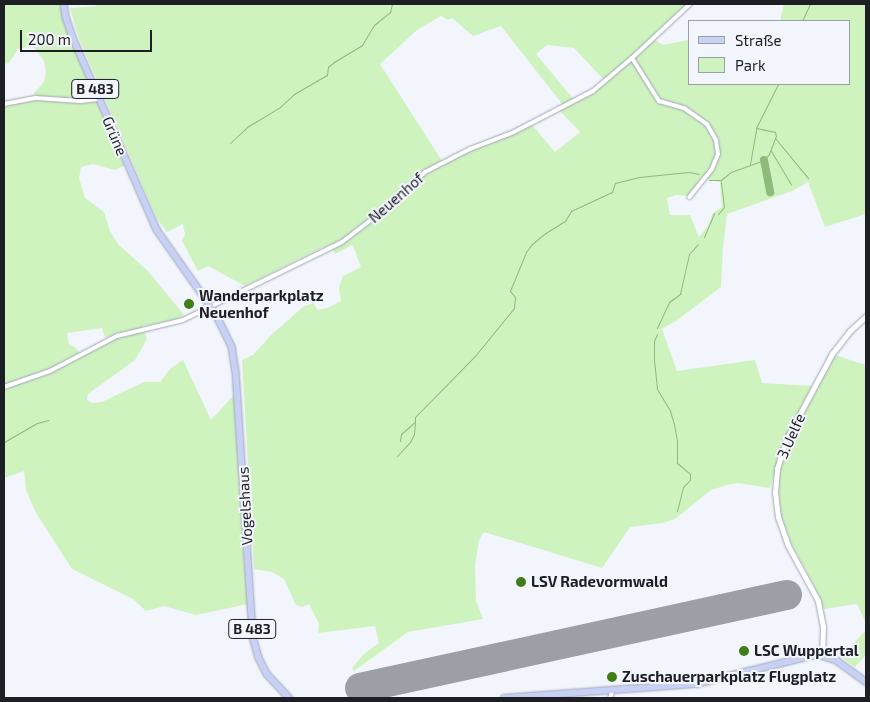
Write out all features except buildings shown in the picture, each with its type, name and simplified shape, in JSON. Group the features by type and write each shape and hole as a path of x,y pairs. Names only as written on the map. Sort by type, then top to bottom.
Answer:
{"main road":[{"name":"Grüne","path":"64,4 71,33 157,230 211,308"},
{"name":"Vogelshaus","path":"211,308 227,334 236,362 253,637 259,658 267,674 289,698"},
{"path":"504,698 707,681 798,658 822,656 836,660 866,682"}],"street":[{"name":"Neuenhof","path":"4,387 50,371 117,336 167,325 211,308 342,242 385,209 425,172 470,149 520,130 601,85 690,4"},
{"path":"632,58 659,101 684,108 707,124 716,140 718,154 712,169 689,197"},
{"name":"Grüne","path":"4,104 36,98 80,101 99,99"},
{"name":"3.Uelfe","path":"822,656 823,627 818,601 788,546 778,517 775,493 777,469 786,440 832,354 866,316"},
{"path":"610,698 613,689"}],"green space":[{"path":"4,4 60,4 64,23 124,166 115,170 93,164 81,167 79,178 85,198 104,212 110,231 118,244 148,271 184,315 172,321 142,326 147,339 135,360 88,394 87,400 92,403 102,402 144,382 160,382 170,369 183,360 211,420 234,395 248,604 196,615 164,606 146,611 133,599 72,569 35,511 26,490 24,471 4,478 4,103 36,99 34,93 44,82 46,72 44,61 33,46 18,49 9,63 4,64","holes":["102,328 105,338 120,332 121,336 64,366 80,354 76,348 69,344 67,333"]},
{"path":"96,4 684,4 686,6 605,81 574,48 547,45 536,54 574,100 563,105 501,26 473,36 452,18 448,20 441,16 417,30 380,64 442,161 407,185 409,188 437,167 532,125 555,152 580,132 559,110 593,92 632,60 658,101 684,108 706,124 715,140 717,156 708,174 695,190 689,196 677,195 667,198 670,215 690,215 699,237 708,226 713,213 722,207 720,182 706,179 718,156 719,145 707,124 681,105 664,102 657,98 633,58 653,39 663,45 688,40 688,85 850,85 850,20 780,20 784,4 866,4 866,214 825,227 808,182 792,191 727,214 721,287 676,321 652,334 662,329 677,371 755,360 762,383 812,386 784,441 770,488 738,483 727,485 711,490 675,519 663,523 630,527 602,568 484,532 479,540 475,565 476,601 483,619 408,632 354,671 352,668 364,654 379,643 375,626 318,633 319,624 309,604 302,607 296,605 284,579 272,572 254,569 242,360 253,355 271,335 303,307 313,303 318,310 341,301 339,288 343,276 361,267 355,251 352,245 335,254 330,244 245,286 208,266 198,271 182,241 185,234 183,224 167,232 156,217 78,36 70,8 96,6"},
{"path":"835,355 866,365 866,623 857,604 824,609 814,585 792,545 780,512 778,486 784,452"},
{"path":"866,630 866,655 855,667 841,657"}],"waterway":[{"path":"230,143 247,127 280,107 294,94 327,75 328,67 362,45 374,25 390,12 392,4"},
{"path":"802,20 810,4"},
{"path":"721,180 731,172 764,160 769,154 776,136 775,132 756,128 778,85"},
{"path":"750,164 756,129"},
{"path":"775,138 808,178"},
{"path":"771,151 791,184"},
{"path":"764,160 770,192"},
{"path":"400,441 401,434 415,422 415,417 475,356 514,308 515,297 510,291 526,252 531,245 565,221 571,211 612,192 615,183 639,177 689,172 699,174"},
{"path":"709,180 721,180"},
{"path":"718,214 724,207 721,181"},
{"path":"704,237 714,213"},
{"path":"657,328 669,302 680,294 689,254 698,244"},
{"path":"657,334 654,341 657,389 670,411 674,424 677,441 677,463 690,474 690,480 683,487 677,511"},
{"path":"4,442 37,423 49,420"},
{"path":"397,456 410,442 414,434 415,423"}],"runway":[{"path":"360,688 787,595"}],"place":[{"name":"Wanderparkplatz Neuenhof","path":"189,304"},
{"name":"LSV Radevormwald","path":"521,582"},
{"name":"LSC Wuppertal","path":"744,651"},
{"name":"Zuschauerparkplatz Flugplatz","path":"612,677"}]}
